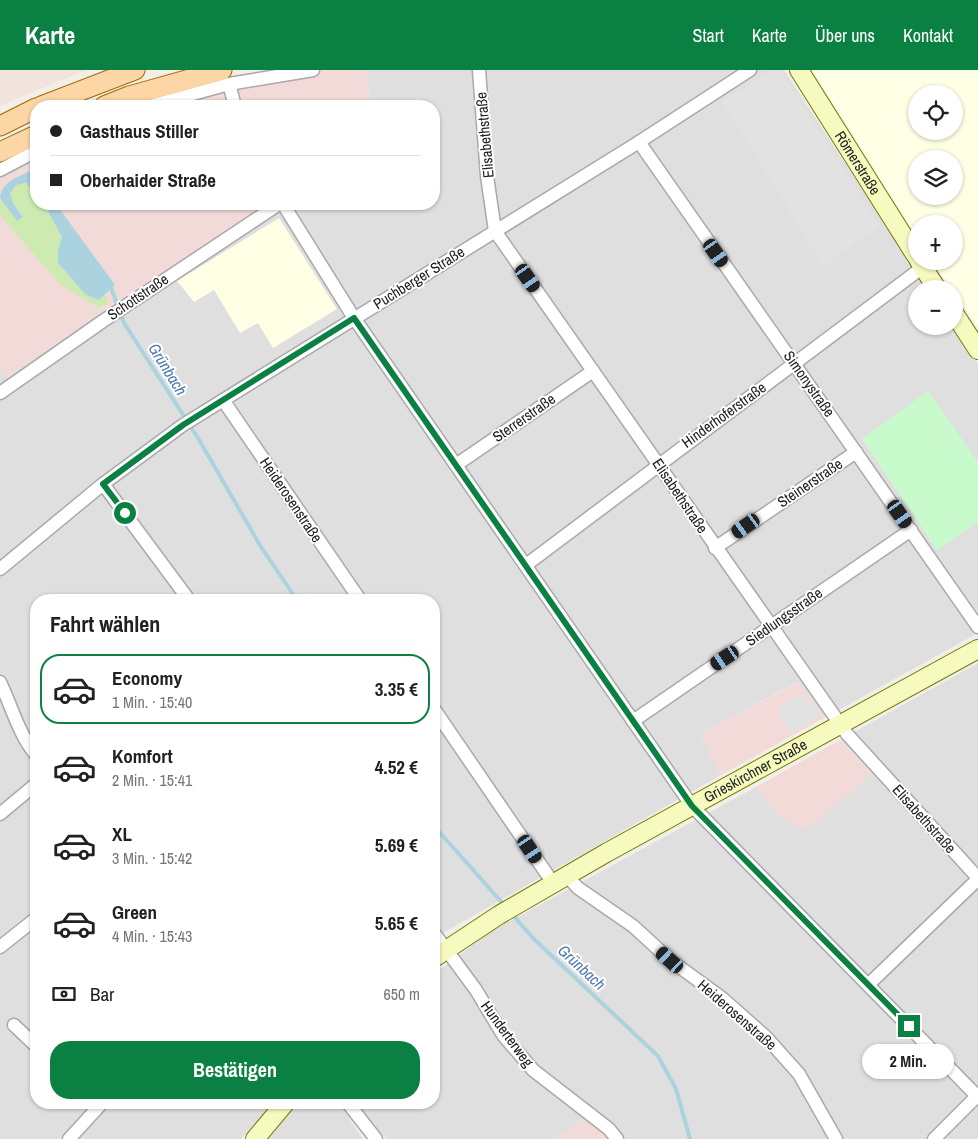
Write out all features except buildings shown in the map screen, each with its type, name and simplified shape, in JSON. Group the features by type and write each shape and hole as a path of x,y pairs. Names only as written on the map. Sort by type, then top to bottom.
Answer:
{"main road":[{"path":"56,100 135,70"},
{"name":"Römerstraße","path":"799,70 908,243"},
{"path":"119,100 129,96 225,77"},
{"path":"0,126 30,111"},
{"path":"0,152 30,138"},
{"path":"963,327 978,350"},
{"name":"Grieskirchner Straße","path":"440,954 499,915 560,879 978,649"},
{"path":"255,1139 280,1109"}],"street":[{"path":"165,100 225,77 313,70"},
{"name":"Elisabethstraße","path":"479,70 487,176 495,231 715,548 840,724 978,878"},
{"name":"Puchberger Straße","path":"0,569 103,484 187,422 639,142 750,70"},
{"path":"225,77 233,100"},
{"name":"Simonystraße","path":"639,142 978,627"},
{"path":"0,170 30,154"},
{"name":"Schottstraße","path":"0,393 114,313 270,210"},
{"path":"287,210 354,318 692,806 978,1096 934,1139"},
{"name":"Hinderhoferstraße","path":"526,565 658,464 794,364 908,270"},
{"name":"Sterrerstraße","path":"456,465 593,371"},
{"name":"Heiderosenstraße","path":"223,400 356,594"},
{"name":"Steinerstraße","path":"715,548 856,452"},
{"path":"103,484 185,594"},
{"name":"Siedlungsstraße","path":"633,721 911,530"},
{"path":"0,682 18,727 30,748"},
{"name":"Heiderosenstraße","path":"440,717 560,879 578,888 633,926 670,960 722,998 766,1037 799,1074 836,1139"},
{"path":"0,814 30,789"},
{"path":"868,985 978,878"},
{"path":"0,948 30,923"},
{"name":"Hunderterweg","path":"440,954 476,990 504,1035 533,1070 609,1129 618,1139"},
{"path":"14,1025 30,1040"},
{"path":"69,1139 96,1109"},
{"path":"352,1109 376,1139"}],"shaded area":[{"path":"0,70 86,70 0,106"},
{"path":"271,70 366,70 369,100 150,100 214,81"},
{"path":"366,70 784,70 908,260 908,270 915,270 921,280 908,280 908,335 958,335 978,364 978,633 824,718 798,682 700,734 721,775 440,935 440,594 30,594 30,1109 267,1109 241,1139 0,1139 0,368 8,378 99,313 262,210 440,210 440,100 369,100"},
{"path":"773,70 780,70 880,227 823,266 722,101"},
{"path":"812,70 978,70 978,328 963,306 963,280 945,280 938,270 963,270 963,215 908,215 908,223"},
{"path":"30,149 30,210 262,210 99,313 8,378 0,368 0,164"},
{"path":"279,218 337,309 273,348 258,323 240,333 214,290 194,302 177,281"},
{"path":"978,663 978,1139 610,1139 586,1119 553,1139 386,1139 362,1109 440,1109 440,970 490,932 756,787 780,817 872,774 840,740"},
{"path":"799,682 824,718 721,775 700,734"},
{"path":"803,693 820,717 791,733 777,708"},
{"path":"840,740 872,774 805,831 780,817 756,787"},
{"path":"290,1109 343,1109 363,1139 269,1139 266,1136"},
{"path":"586,1119 610,1139 553,1139"}],"green space":[{"path":"26,183 30,187 30,210 47,210 62,237 58,251 58,263 86,295 99,300 105,295 109,302 99,308 60,284 0,215 0,198 17,221 23,216 14,205 10,195 16,185"},
{"path":"928,391 978,462 978,522 937,550 862,439"}],"water":[{"path":"30,171 30,187 26,183 16,185 10,194 14,205 23,217 17,221 0,198 4,187 12,180"},
{"path":"47,210 60,210 115,285 99,300 86,295 58,263 58,251 62,237"}],"waterway":[{"name":"Grünbach","path":"110,285 124,323 198,438 261,547 293,594"},
{"name":"Grünbach","path":"440,833 505,906"},
{"name":"Grünbach","path":"511,913 534,939 658,1056 676,1089 690,1139"}],"route":[{"path":"125,513 103,484 183,425 354,318 692,806 909,1026"}]}
